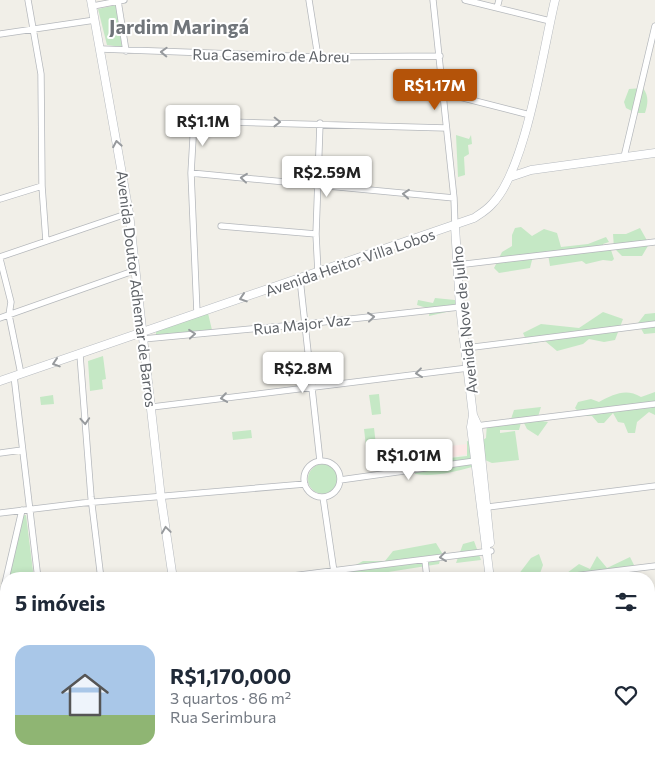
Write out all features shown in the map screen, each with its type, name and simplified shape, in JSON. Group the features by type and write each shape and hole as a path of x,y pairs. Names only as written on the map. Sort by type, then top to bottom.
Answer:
{"street":[{"path":"28,0 41,74 42,186 46,241"},
{"path":"309,0 318,57"},
{"path":"434,0 454,198 454,226"},
{"path":"465,0 550,21"},
{"path":"496,8 499,0"},
{"name":"Avenida Heitor Villa Lobos","path":"0,381 143,336 197,312 318,273 474,218 492,205 510,178 530,115 555,0"},
{"path":"92,3 121,1 126,51"},
{"name":"Avenida Doutor Adhemar de Barros","path":"92,3 130,213 161,498 172,572"},
{"path":"0,34 95,20"},
{"path":"624,157 655,26"},
{"name":"Rua Casemiro de Abreu","path":"101,49 318,57 440,56"},
{"path":"444,93 530,115"},
{"path":"197,312 191,173 194,121 446,128"},
{"path":"318,273 316,234 320,123"},
{"path":"510,178 531,170 655,153"},
{"path":"191,173 454,198"},
{"path":"0,199 42,186"},
{"path":"37,572 25,510 17,375 9,315 11,302 0,258 130,213"},
{"path":"221,226 316,234"},
{"name":"Avenida Nove de Julho","path":"454,226 460,307 474,414 475,461 493,572"},
{"path":"457,265 655,242"},
{"path":"0,318 136,270"},
{"path":"300,279 320,461"},
{"name":"Rua Major Vaz","path":"143,336 305,324 460,307"},
{"path":"466,348 655,324"},
{"path":"80,355 92,503 100,572"},
{"path":"152,407 468,368"},
{"path":"475,427 655,404"},
{"name":"Avenida Nove de Julho","path":"475,427 488,507 490,572"},
{"path":"0,453 22,450"},
{"path":"320,461 335,466 340,480 336,490 323,497 312,493 305,484 306,472 309,467 320,461"},
{"path":"340,480 475,461"},
{"path":"0,513 305,484"},
{"path":"488,507 655,486"},
{"path":"323,497 334,571"},
{"path":"8,572 25,510"},
{"path":"326,572 489,551"},
{"path":"425,560 426,572"},
{"path":"606,572 655,566"}],"shaded area":[{"path":"468,444 469,454 443,458 441,447"}],"green space":[{"path":"116,5 122,47 107,45 98,9"},
{"path":"643,88 647,100 645,113 636,113 626,108 624,102 629,89"},
{"path":"456,135 469,139 471,135 472,144 468,145 469,154 464,157 465,175 458,177"},
{"path":"521,227 532,236 544,229 557,233 561,247 588,244 606,237 609,242 603,244 603,247 611,250 614,259 612,261 603,260 586,264 582,261 550,266 548,254 533,256 530,268 499,273 494,268 502,252 512,246 512,235 515,228"},
{"path":"640,228 649,244 642,256 622,256 614,248 613,234 626,234"},
{"path":"435,298 455,300 458,303 451,311 429,316 430,309 417,305 418,300 433,303"},
{"path":"207,309 212,330 156,335 156,328"},
{"path":"603,312 623,319 615,340 604,342 589,339 583,344 557,351 545,341 528,344 523,333 541,324 579,328"},
{"path":"655,313 655,333 644,334 638,323 645,314"},
{"path":"103,356 106,379 102,380 103,389 90,391 88,361"},
{"path":"655,392 655,415 649,412 637,422 635,433 628,433 624,423 618,422 613,413 604,423 598,423 592,416 582,416 575,408 578,402 591,399 599,402 620,393 636,394 641,397"},
{"path":"379,394 381,414 372,415 369,395"},
{"path":"53,395 54,404 41,405 40,397"},
{"path":"541,407 537,420 548,422 538,436 527,429 522,419 519,430 500,430 500,433 515,431 519,460 492,463 478,457 472,467 437,474 415,474 416,466 439,455 441,459 467,456 467,441 478,443 486,438 487,423 511,419 514,410"},
{"path":"374,428 376,445 366,446 364,429"},
{"path":"251,430 252,438 233,440 232,432"},
{"path":"323,464 334,468 338,479 334,490 323,494 312,490 308,479 312,468"},
{"path":"26,515 33,572 10,572 19,516"},
{"path":"474,541 481,560 456,563 463,544"},
{"path":"436,543 442,553 439,564 388,572 343,572 363,561 385,561 393,551"},
{"path":"539,554 543,565 540,572 520,572 531,558"},
{"path":"597,556 607,568 630,557 634,565 629,572 568,572 579,564 590,569"}],"district":[{"name":"Jardim Maringá","path":"179,26"}]}
